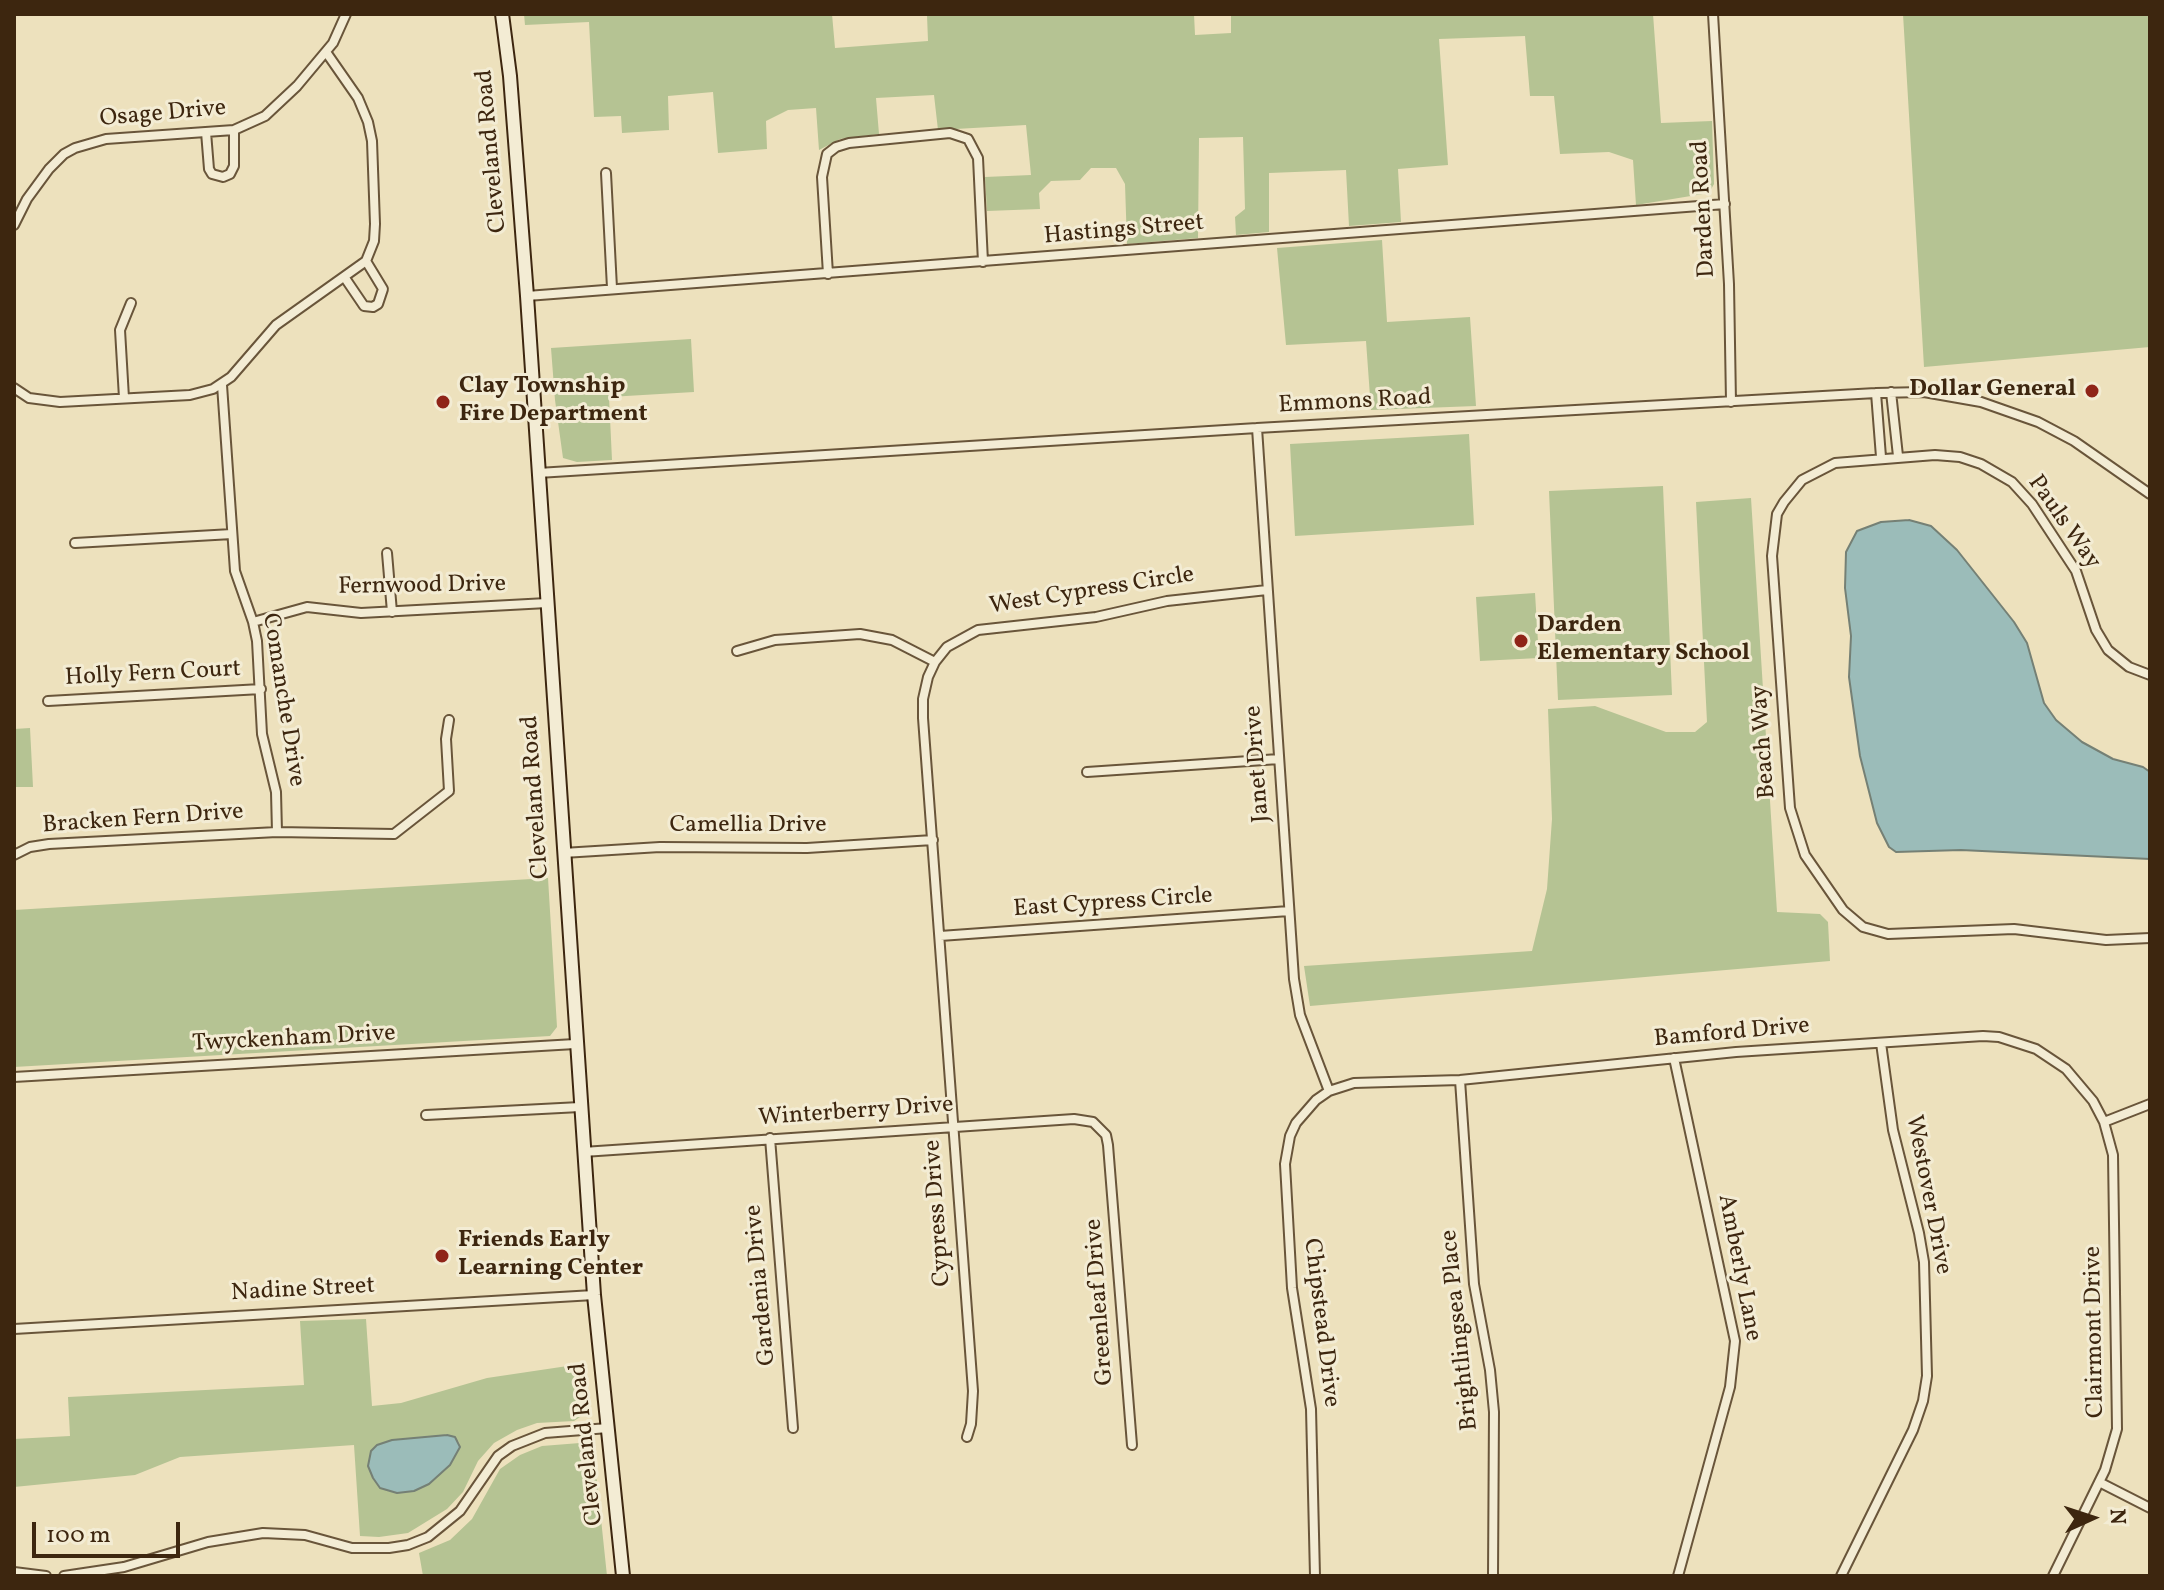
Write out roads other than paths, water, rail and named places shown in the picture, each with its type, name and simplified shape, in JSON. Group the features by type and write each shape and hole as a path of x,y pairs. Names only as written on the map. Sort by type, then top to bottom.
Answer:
{"main road":[{"name":"Cleveland Road","path":"502,14 527,296 594,1295 623,1576"}],"street":[{"name":"Osage Drive","path":"14,225 27,199 49,169 75,148 106,139 234,130 252,124 275,108 326,52 340,31 346,14"},
{"name":"Darden Road","path":"1713,14 1729,284 1731,402"},
{"path":"14,388 29,398 47,402 190,395 222,385 276,325 366,261 374,241 375,224 372,141 358,98 326,52"},
{"path":"206,132 209,169 212,174 223,177 230,174 234,166 234,130"},
{"path":"828,274 822,177 827,154 849,143 950,133 964,135 972,144 979,168 983,262"},
{"path":"606,173 612,288"},
{"name":"Hastings Street","path":"527,296 1725,204"},
{"path":"345,278 364,306 378,304 383,289 366,261"},
{"path":"124,398 120,330 131,303"},
{"name":"Comanche Drive","path":"222,385 235,571 253,622 261,689 262,734 276,792 277,832"},
{"path":"1891,392 1898,456"},
{"name":"Emmons Road","path":"538,473 1257,428 1924,392 1956,396 2015,412 2074,441 2150,494"},
{"path":"1876,393 1881,457"},
{"name":"Janet Drive","path":"1257,428 1294,979 1300,1015 1329,1091"},
{"name":"Beach Way","path":"1898,456 1835,463 1802,480 1777,514 1772,539 1790,808 1805,855 1843,910 1858,924 1888,934 2014,929 2106,940 2150,938"},
{"name":"Pauls Way","path":"1898,456 1960,457 1995,470 2012,482 2032,504 2076,571 2101,639 2118,659 2150,675"},
{"path":"75,543 232,534"},
{"path":"387,553 392,612"},
{"name":"West Cypress Circle","path":"935,662 955,641 967,634 993,627 1081,619 1167,601 1267,590"},
{"name":"Fernwood Drive","path":"253,622 307,607 350,613 547,603"},
{"path":"737,651 775,640 860,634 892,640 935,662"},
{"name":"Cypress Drive","path":"935,662 925,687 923,708 973,1391 967,1437"},
{"name":"Holly Fern Court","path":"48,701 261,689"},
{"name":"Bracken Fern Drive","path":"14,855 30,847 49,844 277,832 394,834 449,791 446,739 449,720"},
{"path":"1087,772 1279,759"},
{"name":"Camellia Drive","path":"563,853 660,847 807,848 933,840"},
{"name":"East Cypress Circle","path":"940,936 1289,911"},
{"name":"Bamford Drive","path":"1329,1091 1354,1083 1460,1080 1674,1058 1983,1036 2017,1042 2052,1058 2066,1069 2093,1101 2104,1122"},
{"name":"Westover Drive","path":"1841,1576 1913,1430 1923,1401 1927,1376 1924,1262 1893,1130 1881,1043"},
{"name":"Twyckenham Drive","path":"14,1077 575,1044"},
{"name":"Amberly Lane","path":"1674,1058 1735,1341 1730,1387 1678,1576"},
{"name":"Brightlingsea Place","path":"1460,1080 1474,1284 1490,1370 1494,1412 1493,1576"},
{"name":"Chipstead Drive","path":"1315,1576 1311,1409 1293,1302 1285,1164 1286,1150 1296,1123 1305,1110 1329,1091"},
{"path":"2104,1122 2150,1104"},
{"path":"426,1115 580,1107"},
{"name":"Winterberry Drive","path":"583,1152 1084,1120 1101,1128 1106,1135 1110,1155"},
{"name":"Clairmont Drive","path":"2053,1576 2099,1482 2117,1429 2113,1155 2104,1122"},
{"name":"Gardenia Drive","path":"770,1138 793,1428"},
{"name":"Greenleaf Drive","path":"1110,1155 1132,1445"},
{"name":"Nadine Street","path":"14,1329 594,1295"},
{"path":"64,1576 124,1567 208,1542 263,1533 305,1535 352,1548 408,1545 428,1537 460,1511 498,1456 512,1446 545,1433 608,1428"},
{"path":"2099,1482 2150,1508"},
{"path":"14,1572 46,1576"}],"water":[{"path":"1909,520 1931,526 1957,550 2014,622 2027,643 2044,703 2056,720 2082,742 2113,759 2150,772 2150,859 1961,850 1896,852 1889,847 1877,823 1860,756 1849,677 1851,636 1845,588 1846,552 1857,531 1881,522"},
{"path":"455,1437 460,1447 450,1465 429,1484 414,1491 397,1493 380,1488 373,1478 368,1466 371,1451 377,1445 392,1440"}],"place":[{"name":"Dollar General","path":"2092,391"},
{"name":"Clay Township Fire Department","path":"443,402"},
{"name":"Darden Elementary School","path":"1521,641"},
{"name":"Friends Early Learning Center","path":"442,1256"}]}
